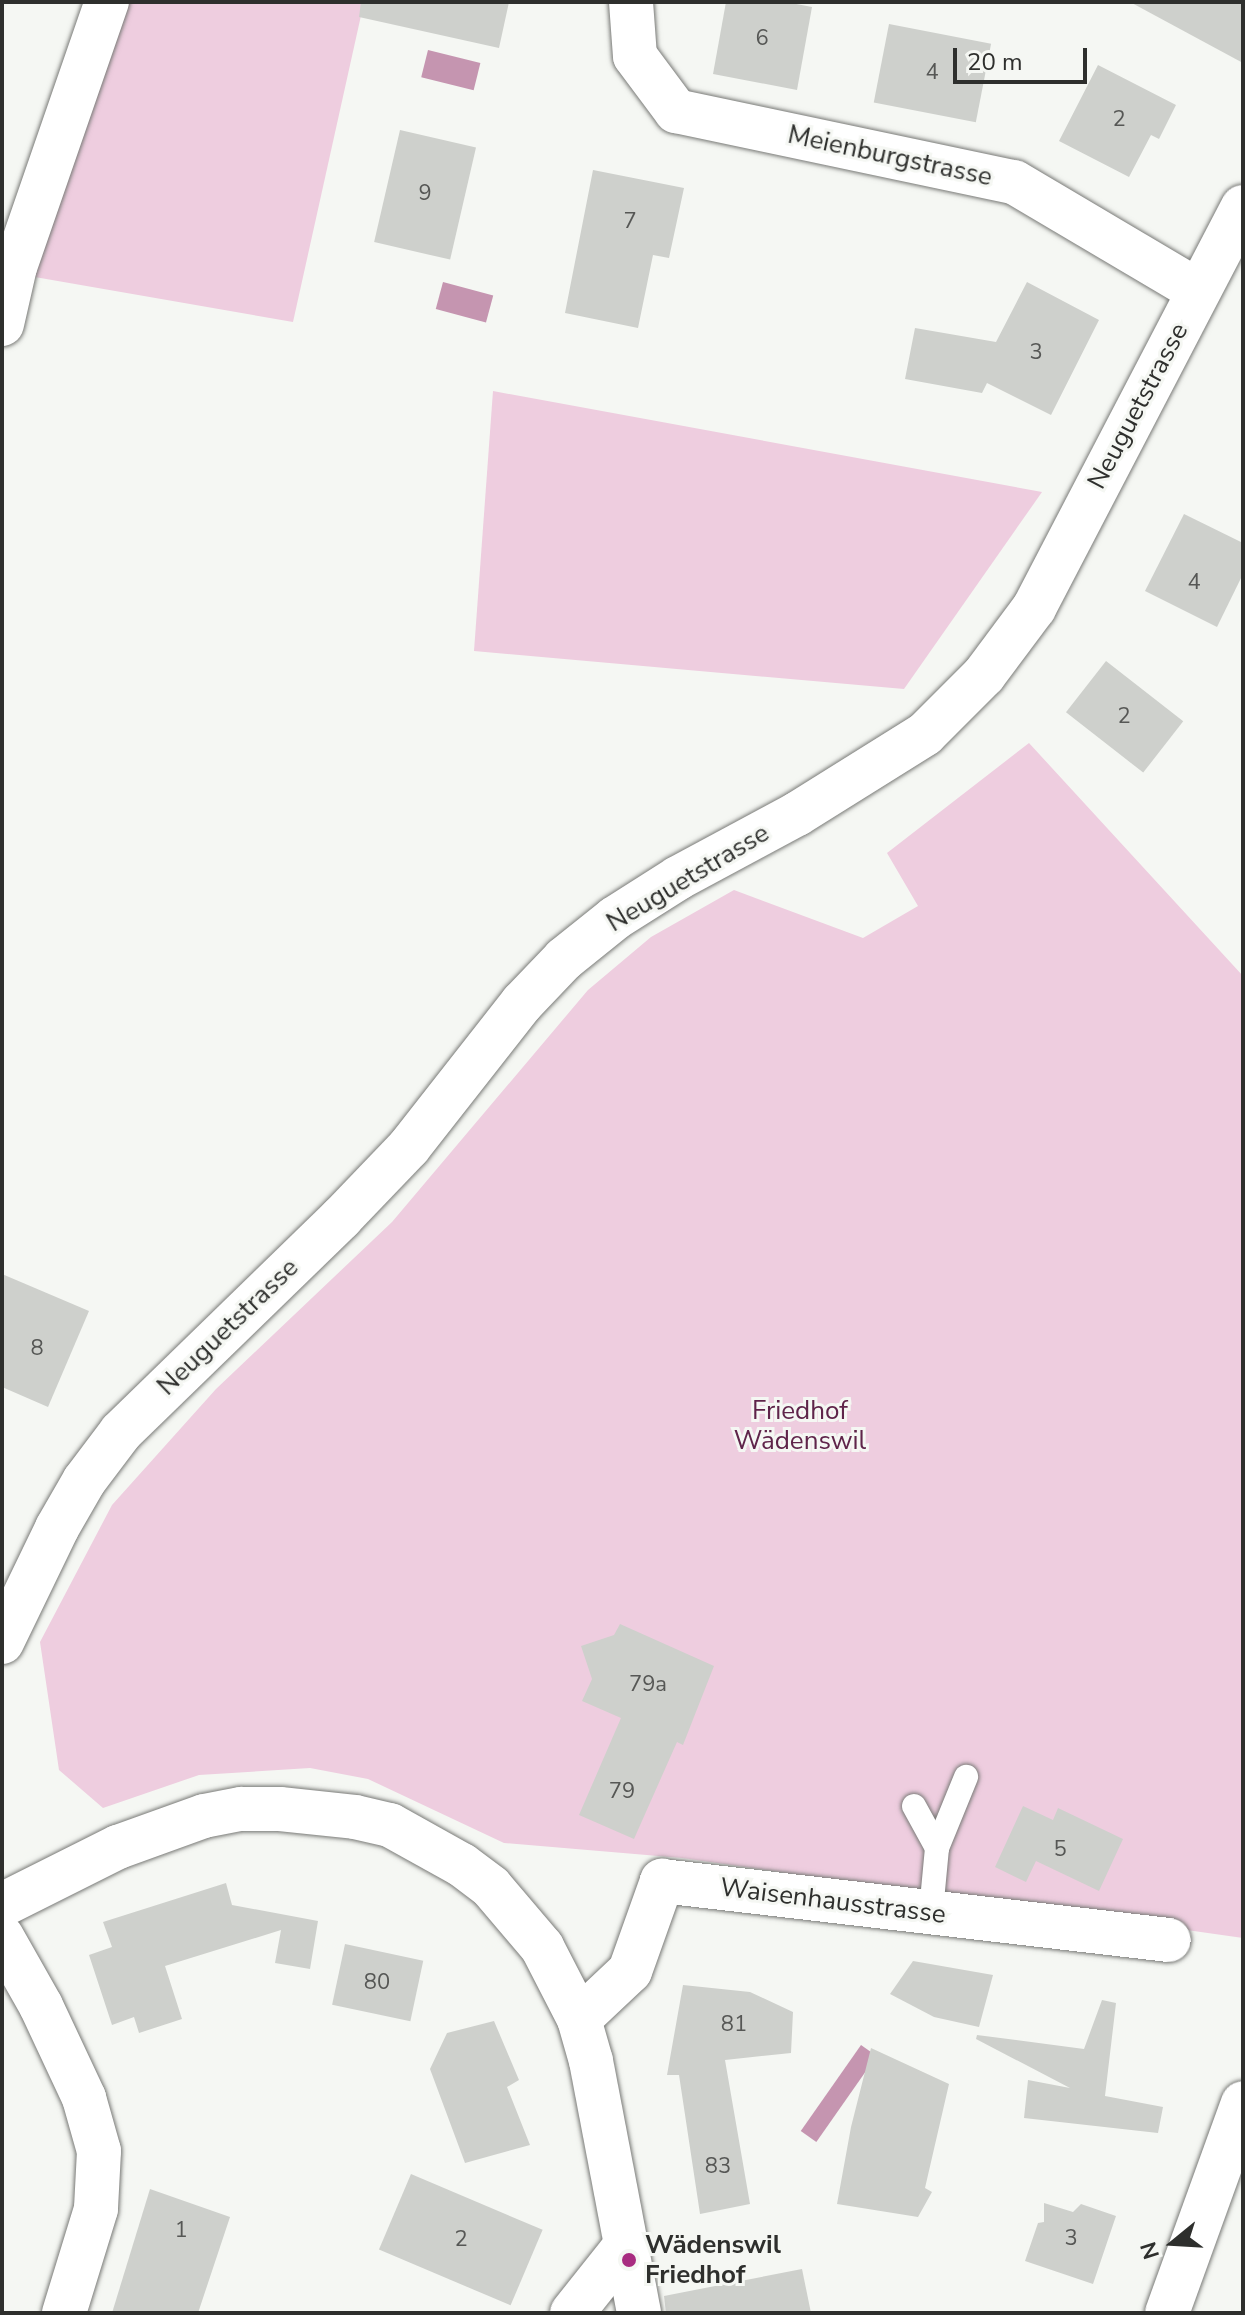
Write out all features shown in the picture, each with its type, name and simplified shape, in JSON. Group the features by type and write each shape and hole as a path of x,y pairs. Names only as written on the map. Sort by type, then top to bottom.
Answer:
{"street":[{"path":"2,324 15,267 107,2"},
{"name":"Meienburgstrasse","path":"631,2 635,56 676,111 1014,182 1198,291"},
{"name":"Neuguetstrasse","path":"2,1642 57,1528 84,1481 121,1432 341,1218 409,1147 522,1003 564,959 615,918 678,878 797,814 925,734 984,675 1034,608 1243,207"},
{"path":"2,1905 118,1847 204,1816 241,1809 280,1809 355,1817 390,1825 430,1845 491,1887 542,1947 579,2019 591,2061 639,2313"},
{"name":"Waisenhausstrasse","path":"579,2019 630,1971 662,1881 1169,1940"},
{"path":"2,1937 41,2006 84,2098 99,2151 96,2209 64,2313"},
{"path":"1167,2313 1243,2103"},
{"path":"572,2313 626,2245"}],"lane":[{"path":"931,1912 937,1848 966,1777"},
{"path":"914,1806 937,1848"}],"green space":[{"path":"125,2 364,2 293,322 29,276"},
{"path":"493,391 1042,492 904,689 474,651"},
{"name":"Friedhof Wädenswil","path":"1029,743 1243,976 1243,1938 682,1858 504,1843 368,1779 310,1768 199,1775 103,1808 59,1770 40,1642 112,1505 216,1389 392,1222 588,990 651,937 734,890 863,938 918,906 887,853"}],"shaded area":[{"path":"428,50 480,63 474,90 421,77"},
{"path":"443,282 493,295 486,323 436,309"},
{"path":"861,2045 877,2056 816,2142 801,2131"}],"building":[{"path":"361,2 509,2 499,48 359,17"},
{"path":"726,2 786,2 812,7 797,90 713,74"},
{"path":"1130,2 1243,2 1243,63"},
{"path":"889,24 991,44 976,122 874,103"},
{"path":"1098,65 1176,105 1159,139 1151,135 1129,177 1059,141"},
{"path":"400,130 476,148 450,260 374,242"},
{"path":"593,170 684,188 669,258 653,255 638,328 565,313"},
{"path":"1027,282 1099,320 1051,415 987,383 982,393 905,379 915,328 996,342"},
{"path":"1184,514 1243,543 1243,574 1217,627 1145,591"},
{"path":"1106,661 1183,721 1143,773 1066,712"},
{"path":"2,1274 89,1311 48,1407 2,1387"},
{"path":"620,1624 714,1666 683,1745 677,1742 634,1839 579,1815 621,1718 582,1701 592,1679 581,1646 614,1635"},
{"path":"1023,1806 1053,1820 1058,1808 1123,1839 1099,1891 1036,1861 1026,1882 995,1867"},
{"path":"226,1883 232,1905 318,1921 310,1969 275,1963 281,1930 165,1966 182,2019 139,2033 134,2017 112,2025 89,1955 112,1947 103,1922"},
{"path":"345,1944 423,1961 410,2021 332,2005"},
{"path":"913,1961 993,1975 979,2027 934,2017 890,1994"},
{"path":"683,1985 750,1992 793,2012 791,2053 725,2060 750,2204 700,2214 679,2075 667,2075"},
{"path":"1102,2000 1116,2003 1105,2096 1163,2107 1158,2133 1024,2118 1028,2080 1070,2088 976,2039 977,2035 1084,2049"},
{"path":"494,2021 519,2080 507,2087 530,2145 465,2163 430,2069 447,2033"},
{"path":"871,2048 949,2084 925,2188 932,2192 918,2217 837,2204 851,2127"},
{"path":"411,2174 543,2230 511,2305 379,2249"},
{"path":"150,2189 230,2217 198,2313 112,2313"},
{"path":"1044,2203 1073,2212 1081,2204 1116,2216 1093,2284 1025,2261 1038,2223 1044,2222"},
{"path":"802,2269 811,2313 666,2313 664,2296"}],"place":[{"name":"Wädenswil Friedhof","path":"629,2260"}]}
